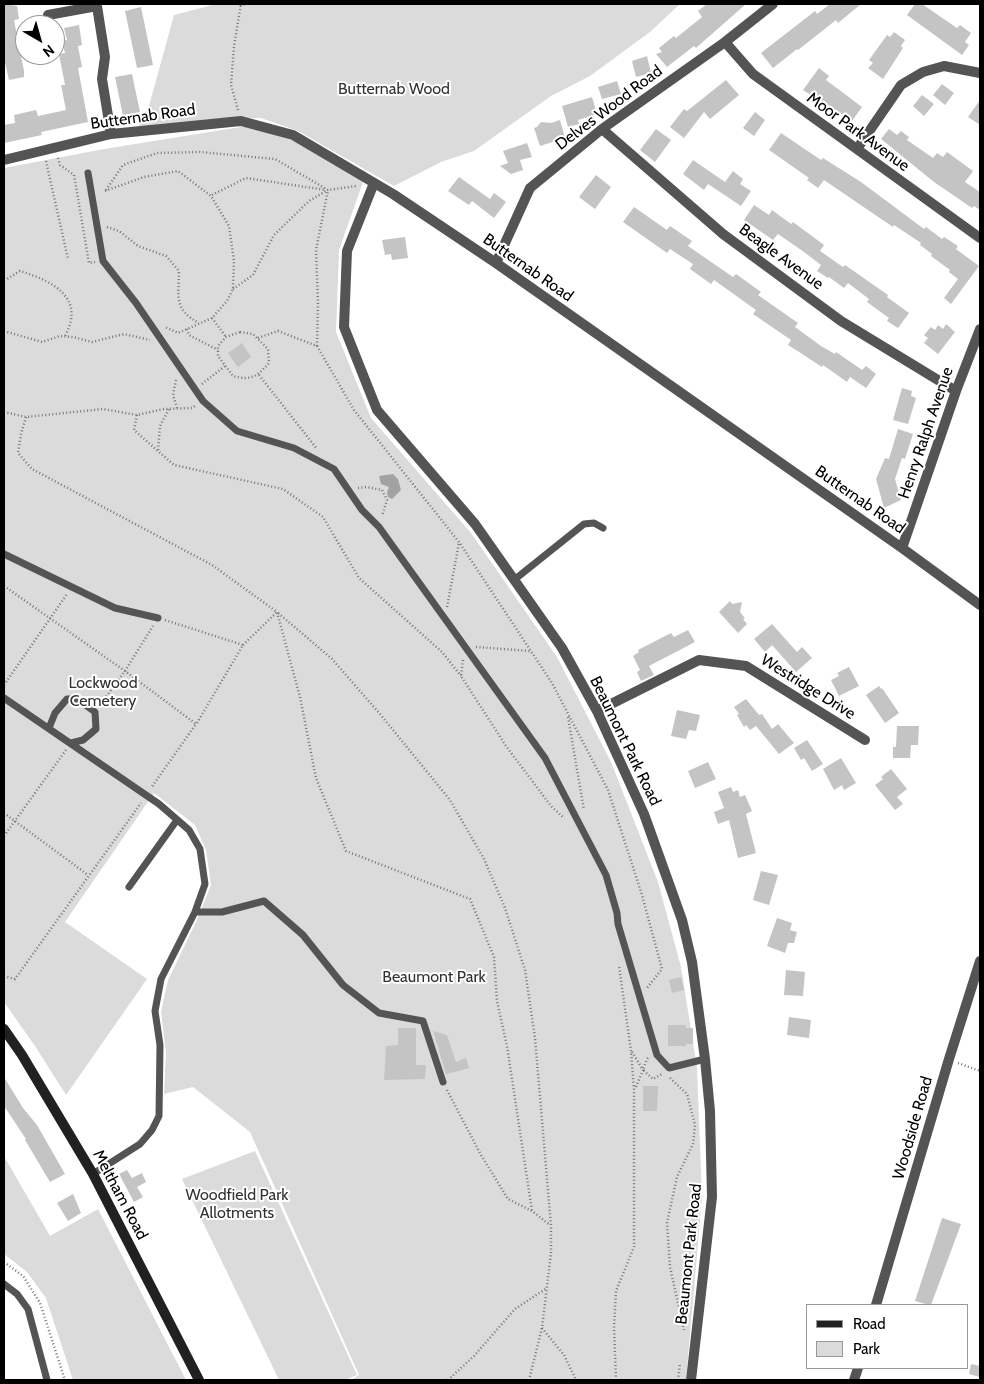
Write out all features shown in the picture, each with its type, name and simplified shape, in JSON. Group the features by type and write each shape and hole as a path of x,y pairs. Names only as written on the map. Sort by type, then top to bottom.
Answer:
{"main road":[{"name":"Meltham Road","path":"4,1029 22,1055 93,1174 199,1380"}],"street":[{"name":"Delves Wood Road","path":"496,263 530,188 602,129 725,42 773,4"},
{"path":"48,15 97,6 105,57 102,79 111,134"},
{"name":"Moor Park Avenue","path":"725,42 753,74 980,238"},
{"path":"856,149 901,85 922,72 944,66 980,71"},
{"name":"Butternab Road","path":"4,160 111,134 241,121 293,136 394,194 496,263 902,548 980,605"},
{"name":"Beagle Avenue","path":"602,129 723,234 841,321 956,391"},
{"name":"Beaumont Park Road","path":"374,183 347,251 344,327 377,410 474,524 562,648 597,711 644,814 682,920 692,962 705,1059 710,1110 712,1197 691,1380"},
{"name":"Henry Ralph Avenue","path":"902,548 956,391 980,329"},
{"name":"Westridge Drive","path":"597,711 699,660 746,666 865,740"},
{"name":"Woodside Road","path":"876,1304 980,961"}],"lane":[{"path":"88,172 103,261 147,320 203,401 237,431 294,448 334,469 362,510 379,527 401,556 445,621 545,758 606,875 617,913 618,924 657,1055 669,1068 705,1059"},
{"path":"514,580 584,524 594,523 603,528"},
{"path":"4,554 114,608 158,618"},
{"path":"4,698 158,804 189,830 200,849 205,884 195,912 161,979 155,1011 160,1045 158,1116 152,1130 140,1144 93,1174"},
{"path":"49,728 55,713 67,700 77,700 95,712 96,729 83,740 71,743"},
{"path":"129,887 177,820"},
{"path":"195,912 222,912 264,901 303,935 343,985 379,1013 423,1021 443,1082"},
{"path":"4,1284 17,1294 28,1309 47,1380"}],"path":[{"path":"241,121 231,85 240,5 246,4"},
{"path":"56,147 60,165 74,175 89,263"},
{"path":"43,150 68,259"},
{"path":"147,320 178,333 212,318 227,301 232,289 234,261 229,226 212,196 178,171 144,177 105,191 123,165 157,153 200,152 275,159 328,190"},
{"path":"212,196 246,178 328,190 374,183"},
{"path":"232,289 253,275 274,235 309,201 328,190"},
{"path":"328,190 316,250 317,346 354,410 459,542 531,651 552,684 608,790 642,895 662,969 640,997"},
{"path":"97,224 119,231 138,246 166,256 180,271 178,304 187,316 199,323"},
{"path":"4,278 7,279 20,271 44,279 64,293 72,310 65,336"},
{"path":"212,318 226,336"},
{"path":"187,329 190,335 218,350"},
{"path":"4,331 42,342 60,336 92,342 124,334 163,343"},
{"path":"258,338 278,331 317,346"},
{"path":"240,332 253,334 258,338 268,349 269,363 259,375 242,378 233,376 218,356 218,346 226,336 240,332"},
{"path":"176,408 174,395 179,366"},
{"path":"195,390 225,366"},
{"path":"259,375 334,469"},
{"path":"4,412 26,417 104,409 137,415 168,409 192,408 203,401"},
{"path":"158,451 160,426 168,409"},
{"path":"137,415 134,430 174,465 283,489 323,516 359,578 442,652 462,676 506,746 551,806 570,823"},
{"path":"26,417 18,453 32,469 212,565 277,612 332,658 450,800 487,868 505,908 525,970 535,1038 551,1226 551,1253 542,1328 529,1380"},
{"path":"349,489 367,487 382,490 387,500 379,527"},
{"path":"445,621 459,542"},
{"path":"4,685 72,586"},
{"path":"196,724 243,644 277,612"},
{"path":"277,612 300,697 316,778 346,851 470,899 494,957 496,1001 507,1046 532,1212"},
{"path":"95,712 125,671 158,618 243,644"},
{"path":"462,676 465,646 531,651"},
{"path":"568,713 584,811"},
{"path":"4,836 71,743"},
{"path":"4,813 88,875"},
{"path":"616,1380 614,1327 616,1291 634,1247 634,1090 631,1051 618,959"},
{"path":"631,1051 644,1070 653,1079 665,1073 687,1094 695,1125 694,1144 677,1177 667,1223 670,1267 685,1334"},
{"path":"634,1090 644,1070 646,1059 657,1055"},
{"path":"949,1059 980,1071"},
{"path":"443,1082 481,1155 508,1199 532,1212 551,1226"},
{"path":"448,1380 474,1356 516,1309 547,1288"},
{"path":"542,1328 564,1355 576,1380"},
{"path":"678,1380 681,1356"}],"green space":[{"name":"Butternab Wood","path":"216,4 680,4 650,32 590,76 551,96 474,151 441,162 394,186 298,131 261,118 208,119 138,128 149,106 174,15"},
{"name":"Beaumont Park","path":"247,126 294,141 363,182 339,250 336,332 371,418 471,533 557,657 611,762 658,882 681,967 697,1068 702,1197 686,1380 351,1380 359,1375 250,1132 193,1087 164,1094 166,1053 161,1012 168,980 196,922 211,885 206,850 195,825 154,793 65,922 147,979 66,1095 4,1002 4,168 104,149"},
{"name":"Woodfield Park Allotments","path":"255,1151 357,1375 345,1380 279,1380 182,1179"},
{"path":"4,1156 50,1236 98,1209 186,1380 73,1380 46,1298 27,1272 4,1254"}],"shaded area":[{"path":"393,474 398,479 401,490 392,499 388,497 389,487 381,484 379,476"}],"building":[{"path":"4,4 17,6 18,15 15,15 14,20 15,65 23,65 24,77 9,80 4,58"},
{"path":"707,4 746,4 696,48 694,46 667,67 656,54 662,52 659,48 674,36 676,38 702,17 698,11"},
{"path":"830,4 861,4 838,23 836,20 773,68 761,53 815,11 817,14"},
{"path":"915,4 922,4 957,28 960,25 971,33 965,42 969,45 962,55 907,15"},
{"path":"141,7 153,65 137,68 125,11"},
{"path":"79,25 82,45 78,46 82,67 78,68 88,122 41,132 42,135 4,143 4,125 15,123 14,115 36,110 38,116 66,110 61,85 65,85 61,65 65,65 65,40 67,40 65,28"},
{"path":"894,32 905,40 901,46 903,48 883,79 868,68 873,63 869,60 887,35 890,37"},
{"path":"647,56 651,73 636,77 632,61"},
{"path":"819,68 829,76 826,80 862,107 852,121 803,90"},
{"path":"132,74 140,112 123,116 115,77"},
{"path":"726,80 739,95 710,119 704,112 684,138 670,127 684,109 687,111"},
{"path":"617,81 621,94 602,99 598,87"},
{"path":"942,84 954,93 945,105 933,95"},
{"path":"922,95 934,104 924,116 913,106"},
{"path":"592,97 597,114 578,120 579,124 568,127 562,106"},
{"path":"980,100 980,125 968,117"},
{"path":"755,112 765,120 754,136 743,128"},
{"path":"560,120 565,138 540,146 534,128 541,122 551,123"},
{"path":"656,129 671,140 655,162 640,150"},
{"path":"889,129 897,135 901,131 909,137 907,140 933,158 937,153 943,157 947,152 973,171 965,182 980,192 980,210 974,206 972,208 934,182 881,139"},
{"path":"781,133 821,160 823,158 861,182 924,229 926,227 942,239 944,237 958,246 956,249 979,266 951,304 944,298 958,279 949,272 950,270 931,256 932,254 920,245 921,243 894,225 893,227 824,180 818,188 807,180 809,178 769,150"},
{"path":"527,143 532,157 520,160 523,170 511,174 500,166 508,163 503,151"},
{"path":"693,160 725,182 733,171 743,179 740,184 751,191 741,206 708,184 704,190 683,174"},
{"path":"596,175 611,187 595,209 579,197"},
{"path":"459,177 490,199 494,193 506,202 494,218 472,201 469,205 448,191"},
{"path":"754,205 769,215 772,210 791,224 793,222 824,245 820,251 843,267 845,265 888,295 887,297 909,313 898,328 887,321 889,318 867,302 869,299 848,283 844,288 817,271 821,265 804,252 778,234 773,240 744,220"},
{"path":"634,207 667,230 670,226 692,241 688,246 733,277 736,274 761,292 758,295 798,323 795,327 821,346 835,354 836,352 862,370 866,366 876,374 866,388 850,377 847,382 823,365 822,367 788,345 791,340 753,314 756,310 714,280 711,284 690,269 693,264 670,249 667,253 623,222"},
{"path":"405,237 408,258 392,260 391,254 385,255 382,240"},
{"path":"946,324 955,332 938,354 924,343 928,338 924,335 931,327 935,330 938,325 943,329"},
{"path":"242,343 251,357 238,367 228,353"},
{"path":"902,388 912,391 911,396 916,398 908,424 893,420"},
{"path":"898,429 913,434 905,459 902,458 895,479 901,500 884,508 876,479 885,458 889,459"},
{"path":"730,601 732,604 742,602 740,612 747,624 738,633 719,612"},
{"path":"772,624 797,652 802,647 812,658 796,672 772,645 765,652 754,639"},
{"path":"688,630 695,642 649,666 654,675 641,681 637,672 640,670 633,656 639,652 638,650 671,633 674,637"},
{"path":"849,667 859,686 839,696 831,680 839,676 837,673"},
{"path":"879,686 899,713 885,723 866,695"},
{"path":"746,699 759,715 762,714 772,729 778,724 794,743 779,754 756,726 750,730 746,725 744,727 734,707"},
{"path":"677,710 700,715 696,731 689,730 686,739 671,736"},
{"path":"897,726 919,726 918,745 911,745 910,758 893,758 893,747 896,747"},
{"path":"807,740 823,764 812,771 804,758 801,760 794,748"},
{"path":"841,758 856,783 844,790 842,785 834,790 823,769"},
{"path":"708,762 716,779 695,788 688,771"},
{"path":"891,769 907,789 897,797 903,804 895,810 875,785"},
{"path":"731,787 733,792 738,790 740,797 745,795 752,811 746,814 756,853 738,858 729,820 718,824 714,812 724,808 718,792"},
{"path":"761,871 778,875 769,905 753,900"},
{"path":"777,918 792,923 790,930 797,932 794,943 788,943 785,953 767,946"},
{"path":"786,970 805,972 803,996 784,995"},
{"path":"681,977 684,990 672,993 669,980"},
{"path":"789,1017 811,1020 809,1038 787,1035"},
{"path":"668,1025 686,1025 686,1028 693,1028 693,1044 668,1046"},
{"path":"398,1028 416,1028 416,1065 426,1065 425,1079 384,1080 386,1046 398,1045"},
{"path":"433,1031 447,1035 456,1062 466,1058 469,1068 446,1074"},
{"path":"4,1077 23,1108 37,1125 65,1174 50,1182 26,1139 4,1106"},
{"path":"643,1086 658,1086 657,1111 643,1111"},
{"path":"127,1170 132,1178 142,1173 146,1182 137,1187 143,1197 134,1202 119,1174"},
{"path":"73,1194 81,1213 68,1221 57,1203"},
{"path":"942,1218 961,1224 931,1304 915,1301"},
{"path":"971,1364 980,1366 980,1377 969,1374"}],"park label":[{"name":"Lockwood Cemetery","path":"103,692"}]}
